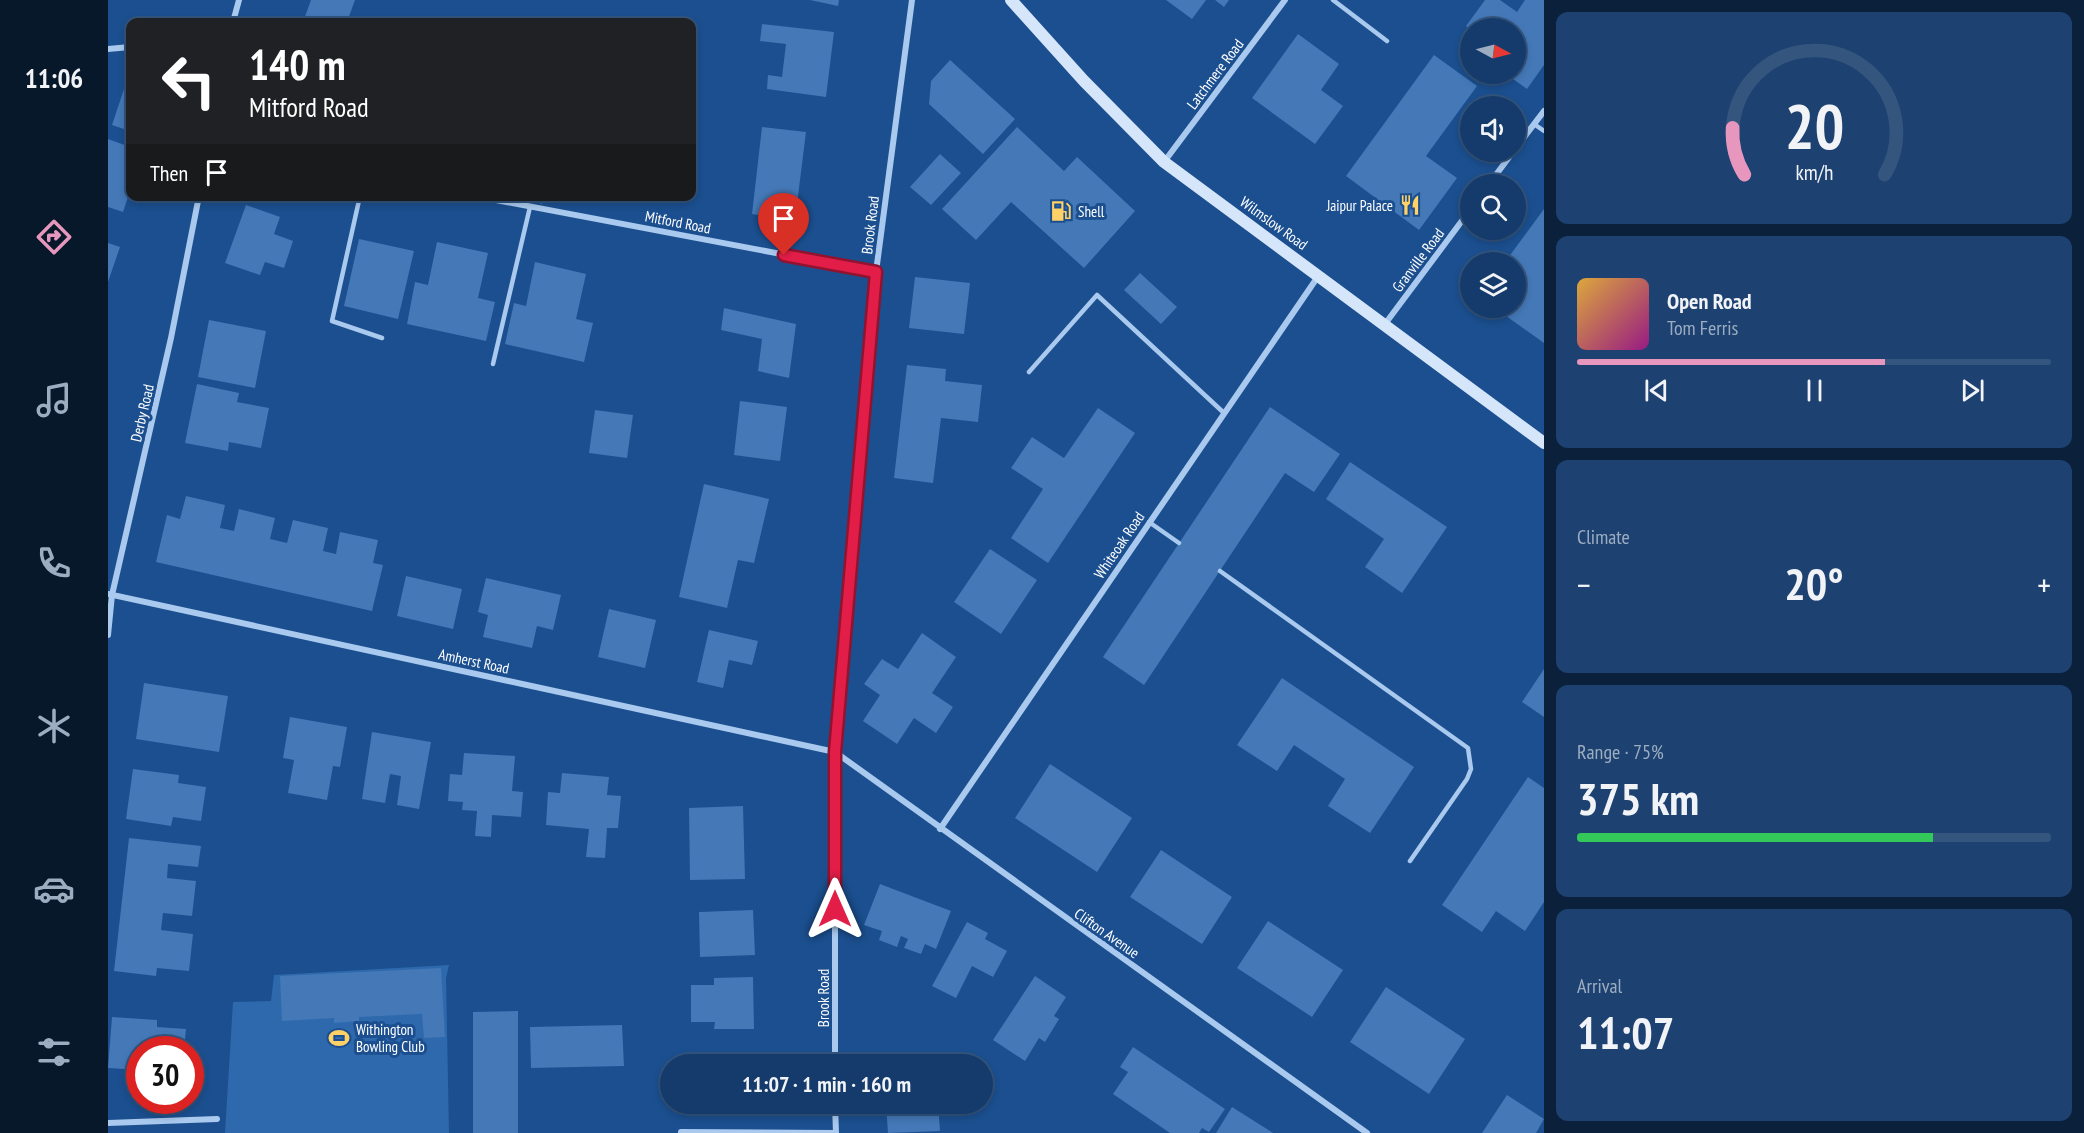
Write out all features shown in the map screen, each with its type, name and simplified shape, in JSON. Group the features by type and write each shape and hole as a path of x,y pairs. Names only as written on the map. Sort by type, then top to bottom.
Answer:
{"main road":[{"name":"Wilmslow Road","path":"1011,0 1084,81 1164,162 1544,443"}],"street":[{"path":"234,18 239,0"},
{"name":"Brook Road","path":"835,1054 835,752 876,272 912,0"},
{"name":"Latchmere Road","path":"1164,162 1285,0"},
{"path":"108,49 126,47"},
{"path":"1526,134 1544,111"},
{"name":"Derby Road","path":"108,634 110,595 171,338 198,201"},
{"name":"Mitford Road","path":"500,201 876,272"},
{"name":"Granville Road","path":"1385,324 1460,223"},
{"name":"Whiteoak Road","path":"940,829 1319,275"},
{"name":"Amherst Road","path":"110,595 835,752"},
{"name":"Clifton Avenue","path":"835,752 1367,1133"},
{"path":"681,1132 836,1133 836,1114"},
{"path":"108,1124 217,1119"}],"lane":[{"path":"1334,0 1387,41"},
{"path":"1534,124 1544,131"},
{"path":"359,201 332,321 382,338"},
{"path":"493,364 530,207"},
{"path":"1029,372 1097,295 1224,413"},
{"path":"1149,522 1179,543"},
{"path":"1220,572 1468,748 1471,759 1467,779 1410,861"}],"shaded area":[{"name":"Withington Bowling Club","path":"449,965 446,978 449,1133 225,1133 233,1002 271,1001 274,975"}],"building":[{"path":"311,0 355,0 348,18 304,18"},
{"path":"810,0 839,0 838,6"},
{"path":"1166,0 1206,0 1192,19"},
{"path":"1215,0 1229,0 1224,7"},
{"path":"1485,0 1500,0 1517,12 1525,0 1544,0 1544,65 1527,89 1520,84 1526,84 1526,18 1472,18"},
{"path":"762,24 834,32 826,97 767,89 768,75 782,77 786,44 760,41"},
{"path":"1298,34 1339,64 1321,90 1343,106 1315,144 1252,98"},
{"path":"1434,55 1460,74 1460,84 1477,86 1470,96 1460,96 1460,109 1426,156 1457,178 1419,230 1346,176"},
{"path":"950,60 1015,119 983,154 929,104 931,81"},
{"path":"126,83 126,130 112,125"},
{"path":"762,127 806,132 795,220 752,214"},
{"path":"1017,127 1064,171 1077,157 1135,211 1084,268 1011,202 976,240 942,209"},
{"path":"108,139 126,146 127,201 123,212 108,207"},
{"path":"940,154 961,173 931,205 910,187"},
{"path":"246,205 280,217 274,234 293,241 284,268 265,262 260,275 225,263"},
{"path":"1544,209 1544,343 1509,318 1526,318 1526,252 1512,252 1521,240 1526,240 1526,233"},
{"path":"359,239 414,251 398,319 344,306"},
{"path":"437,242 488,253 478,298 495,302 486,341 407,324 415,282 428,285"},
{"path":"108,243 120,247 108,282"},
{"path":"535,262 586,274 576,319 593,323 584,362 505,344 514,303 526,306"},
{"path":"1140,273 1177,307 1161,324 1124,290"},
{"path":"915,277 970,283 964,334 909,328"},
{"path":"724,308 796,324 789,378 758,371 762,339 721,330"},
{"path":"209,320 266,331 255,388 198,377"},
{"path":"907,365 946,369 945,381 982,385 978,422 941,418 933,483 894,478"},
{"path":"197,384 239,393 237,402 269,408 261,448 229,442 228,451 185,443"},
{"path":"740,401 787,407 780,461 734,455"},
{"path":"1270,407 1340,454 1314,492 1285,473 1144,685 1103,657"},
{"path":"1098,408 1135,433 1048,563 1011,538 1043,489 1011,468 1032,437 1064,458"},
{"path":"595,410 633,415 627,458 589,453"},
{"path":"1350,462 1447,527 1402,593 1365,567 1384,539 1326,499"},
{"path":"704,484 769,499 754,563 738,560 727,608 679,597"},
{"path":"186,496 225,505 220,528 234,531 239,509 275,518 270,539 287,543 293,520 328,528 323,551 336,554 340,532 378,540 373,563 383,565 372,611 156,562 167,515 180,519"},
{"path":"990,549 1037,580 1001,634 954,602"},
{"path":"406,576 462,589 453,629 397,616"},
{"path":"486,578 561,595 553,630 537,626 532,648 483,637 488,615 478,612"},
{"path":"609,609 656,620 645,668 598,657"},
{"path":"709,630 758,641 752,665 729,660 723,688 697,682"},
{"path":"922,633 956,657 932,693 953,707 936,733 914,718 897,744 863,721 880,695 864,684 882,659 898,669"},
{"path":"1544,669 1544,717 1522,702"},
{"path":"1282,678 1414,767 1370,833 1328,806 1345,779 1294,745 1277,771 1237,745"},
{"path":"144,683 228,696 219,752 136,739"},
{"path":"290,717 347,727 340,767 333,766 327,800 288,793 294,760 283,758"},
{"path":"372,732 431,742 419,809 397,805 401,776 390,774 385,803 362,799"},
{"path":"464,753 515,756 512,791 523,792 521,817 492,815 491,837 475,836 477,811 462,810 463,802 448,801 450,774 462,775"},
{"path":"1050,764 1132,818 1097,872 1015,818"},
{"path":"133,769 179,775 178,783 206,787 201,821 173,817 171,826 126,819"},
{"path":"562,773 609,777 607,795 621,796 618,828 607,828 605,858 586,857 589,829 546,825 548,792 560,793"},
{"path":"1528,777 1544,788 1544,902 1525,931 1496,911 1482,932 1442,905"},
{"path":"743,806 745,879 690,880 689,808"},
{"path":"129,838 201,846 198,867 168,864 167,878 196,881 192,916 163,913 161,930 193,934 189,971 157,968 156,976 114,971"},
{"path":"1161,850 1232,897 1202,944 1130,897"},
{"path":"880,884 951,911 936,949 925,944 921,954 904,948 908,939 901,936 897,947 879,940 882,931 864,925"},
{"path":"753,910 755,955 700,957 699,912"},
{"path":"1268,921 1343,970 1312,1017 1237,968"},
{"path":"967,922 988,933 985,939 1007,951 993,977 972,966 956,998 932,986"},
{"path":"441,968 445,1037 424,1038 422,1014 359,1017 359,1021 334,1023 334,1018 282,1021 280,976"},
{"path":"1035,976 1066,997 1054,1016 1059,1019 1045,1042 1039,1038 1025,1061 993,1040"},
{"path":"753,977 754,1029 714,1029 715,1022 691,1022 691,985 714,985 714,978"},
{"path":"1386,987 1465,1039 1429,1094 1350,1042"},
{"path":"518,1011 518,1133 473,1133 473,1012"},
{"path":"112,1017 157,1020 157,1027 186,1029 185,1036 126,1036 126,1069 108,1068"},
{"path":"622,1025 624,1066 531,1068 530,1027"},
{"path":"1133,1047 1225,1109 1209,1132 1202,1128 1199,1133 1170,1133 1113,1094 1128,1072 1120,1067"},
{"path":"1507,1095 1544,1119 1536,1133 1482,1133"},
{"path":"1232,1107 1273,1133 1216,1133"},
{"path":"887,1114 939,1114 940,1131 888,1133"}],"place":[{"name":"Jaipur Palace","path":"1410,205"},
{"name":"Shell","path":"1061,211"},
{"name":"Withington Bowling Club","path":"339,1038"}],"route":[{"path":"784,255 876,272 835,752 835,909"}]}
